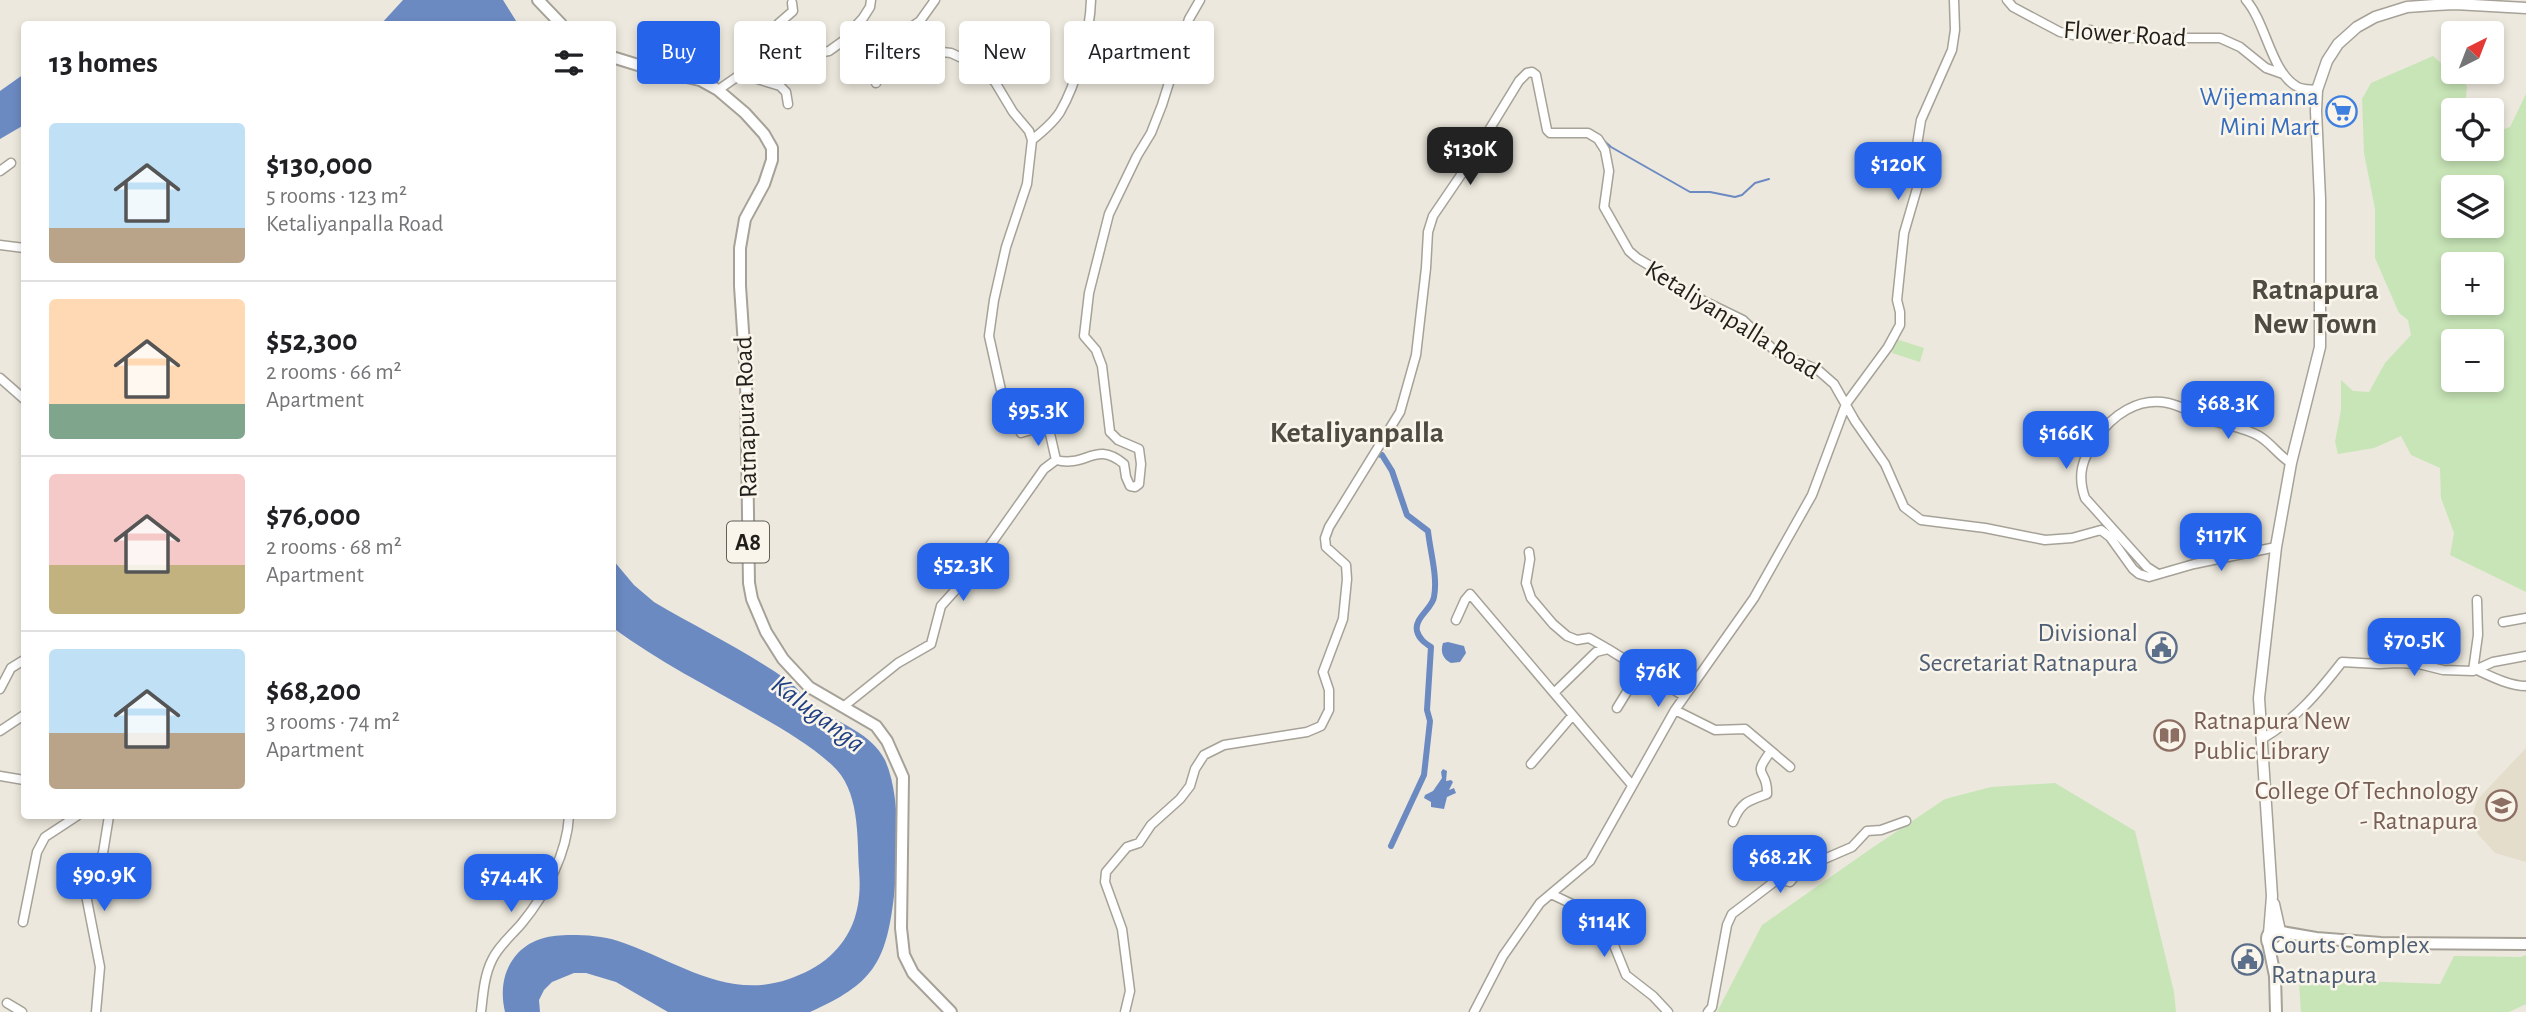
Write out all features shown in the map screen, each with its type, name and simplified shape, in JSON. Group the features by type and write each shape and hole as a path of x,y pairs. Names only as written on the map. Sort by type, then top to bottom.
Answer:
{"highway":[{"path":"538,0 558,21"},
{"name":"Ratnapura Road","path":"618,59 700,80 718,90 745,113 764,134 772,148 772,160 764,184 745,219 740,248 746,376 749,583 752,599 766,632 783,659 809,687 876,726 887,741 903,777 901,928 904,955 913,973 951,1012"},
{"path":"2276,1012 2277,938 2381,943 2526,944"}],"main road":[{"path":"2277,938 2259,698 2276,547 2291,463 2320,347 2320,200 2316,111 2318,90 2327,61 2338,44 2357,27 2375,17 2407,7 2435,5 2526,9"}],"street":[{"path":"859,21 870,7 871,0"},
{"path":"920,21 935,0"},
{"path":"1032,140 1059,113 1080,61 1090,18 1091,0"},
{"path":"1056,460 1070,464 1098,453 1113,455 1124,464 1130,486 1139,484 1139,449 1118,440 1110,432 1102,366 1096,350 1084,336 1089,293 1109,214 1151,133 1189,19 1199,0"},
{"path":"1474,1012 1503,956 1540,903 1590,861 1675,710 1754,598 1812,495 1846,404 1888,347 1900,325 1897,300 1904,233 1918,185 1915,153 1921,120 1952,50 1955,30 1954,0"},
{"name":"Flower Road","path":"2007,0 2013,7 2060,32 2073,35 2090,30 2111,38 2220,38 2240,47 2266,68 2283,74 2295,86 2318,90"},
{"path":"2246,0 2259,19 2283,74"},
{"path":"781,21 793,11 793,3"},
{"path":"945,52 975,64 995,82 1013,113 1029,131 1032,140 1027,184 1006,247 989,336 1003,399 1014,422 1021,433 1048,425 1056,460"},
{"name":"Ketaliyanpalla Road","path":"1125,1012 1130,991 1122,929 1105,882 1106,872 1127,846 1139,842 1151,825 1180,799 1190,786 1195,769 1204,755 1224,745 1307,732 1321,726 1329,710 1329,690 1323,672 1343,619 1347,579 1346,565 1326,547 1325,538 1329,527 1390,430 1405,398 1416,355 1426,268 1425,255 1433,216 1519,80 1527,73 1536,75 1547,130 1550,133 1588,133 1598,139 1605,150 1609,171 1604,207 1629,251 1657,270 1675,287 1744,320 1775,351 1818,370 1835,384 1885,464 1904,507 1921,520 1985,528 2045,540 2072,538 2101,530 2110,537 2139,574 2149,577 2158,574"},
{"path":"718,90 734,80"},
{"path":"773,84 786,92 788,104"},
{"path":"0,171 11,163"},
{"path":"0,245 21,248"},
{"path":"0,378 21,396"},
{"path":"2276,547 2158,574 2147,567 2085,498 2080,474 2087,452 2104,426 2121,412 2141,404 2170,403 2259,436 2279,456 2291,463"},
{"path":"843,707 898,663 931,644 941,606 970,575 1044,470 1056,460"},
{"path":"1529,552 1531,559 1525,583 1531,598 1567,636 1577,640 1589,638 1684,696"},
{"path":"1457,620 1470,594 1632,785"},
{"path":"2475,670 2477,600"},
{"path":"2503,622 2526,618"},
{"path":"1555,692 1596,652 1608,649"},
{"path":"2475,670 2493,662 2526,656"},
{"path":"0,689 11,668 21,662"},
{"path":"2262,739 2284,726 2306,707 2342,662 2398,663 2443,670 2475,670 2526,686"},
{"path":"1617,708 1641,668"},
{"path":"1675,710 1715,730 1745,729 1790,767"},
{"path":"1531,765 1572,716"},
{"path":"0,731 21,717"},
{"path":"1733,822 1738,808 1744,803 1767,794 1767,784 1760,766 1771,751"},
{"path":"0,776 21,780"},
{"path":"23,922 37,852 45,836 72,819"},
{"path":"96,1012 100,967 86,894 90,878 103,853 106,819"},
{"path":"481,1012 487,972 493,956 525,919 549,882 568,830 569,819"},
{"path":"1708,1012 1712,1007 1725,935 1732,914 1773,882 1778,879 1790,882 1801,869 1852,847 1867,831 1881,830 1906,821"},
{"path":"1551,894 1597,916 1605,923 1626,975 1668,1012"},
{"path":"7,1003 22,1012"}],"shaded area":[{"name":"College Of Technology - Ratnapura","path":"2526,748 2526,862 2495,853 2477,833 2473,812 2478,799"}],"green space":[{"path":"2433,56 2441,63 2441,84 2467,86 2466,98 2441,98 2441,161 2504,161 2504,129 2510,127 2526,94 2526,592 2450,555 2454,533 2441,498 2440,468 2411,455 2401,436 2374,448 2338,454 2335,442 2341,410 2341,380 2353,391 2369,392 2385,363 2411,335 2408,320 2399,313 2375,258 2375,209 2364,153 2362,99 2371,83"},
{"path":"1896,339 1924,348 1920,362 1892,353"},
{"path":"2055,783 2135,831 2174,992 2176,1012 1717,1012 1762,925 1869,850 1945,799 1991,787"},
{"path":"2526,955 2526,1004 2509,1012 2301,1012 2299,983 2333,980 2440,984 2454,956"}],"water":[{"path":"403,0 503,0 516,21 384,21"},
{"path":"21,76 21,127 0,139 0,91"},
{"name":"Kaluganga","path":"616,564 634,585 654,602 771,669 814,706 864,736 885,760 894,791 897,827 897,864 891,919 881,955 873,969 862,981 831,1002 810,1012 668,1012 616,982 586,973 574,973 552,982 544,990 539,1000 540,1012 505,1012 503,988 509,966 518,953 542,938 571,935 607,938 723,982 766,984 800,975 830,956 845,938 855,917 860,883 857,828 852,800 841,775 824,758 796,738 616,630"},
{"path":"1448,642 1464,646 1466,653 1460,662 1451,663 1444,657 1442,646"},
{"path":"1443,769 1447,771 1446,781 1453,782 1449,790 1454,788 1456,793 1447,797 1444,809 1431,807 1431,802 1424,798 1442,778"}],"waterway":[{"path":"1602,139 1611,147 1690,192 1710,192 1735,197 1742,195 1755,183 1769,179"},
{"path":"1377,454 1382,455 1392,471 1407,515 1428,531 1435,581 1433,601 1417,626 1419,636 1431,647 1427,710 1430,721 1424,775 1391,846"}],"place":[{"name":"Wijemanna Mini Mart","path":"2342,111"},
{"name":"Divisional Secretariat Ratnapura","path":"2161,647"},
{"name":"Ratnapura New Public Library","path":"2170,735"},
{"name":"College Of Technology - Ratnapura","path":"2501,805"},
{"name":"Courts Complex Ratnapura","path":"2248,959"}],"district":[{"name":"Ratnapura New Town","path":"2315,306"},
{"name":"Ketaliyanpalla","path":"1357,432"}]}
